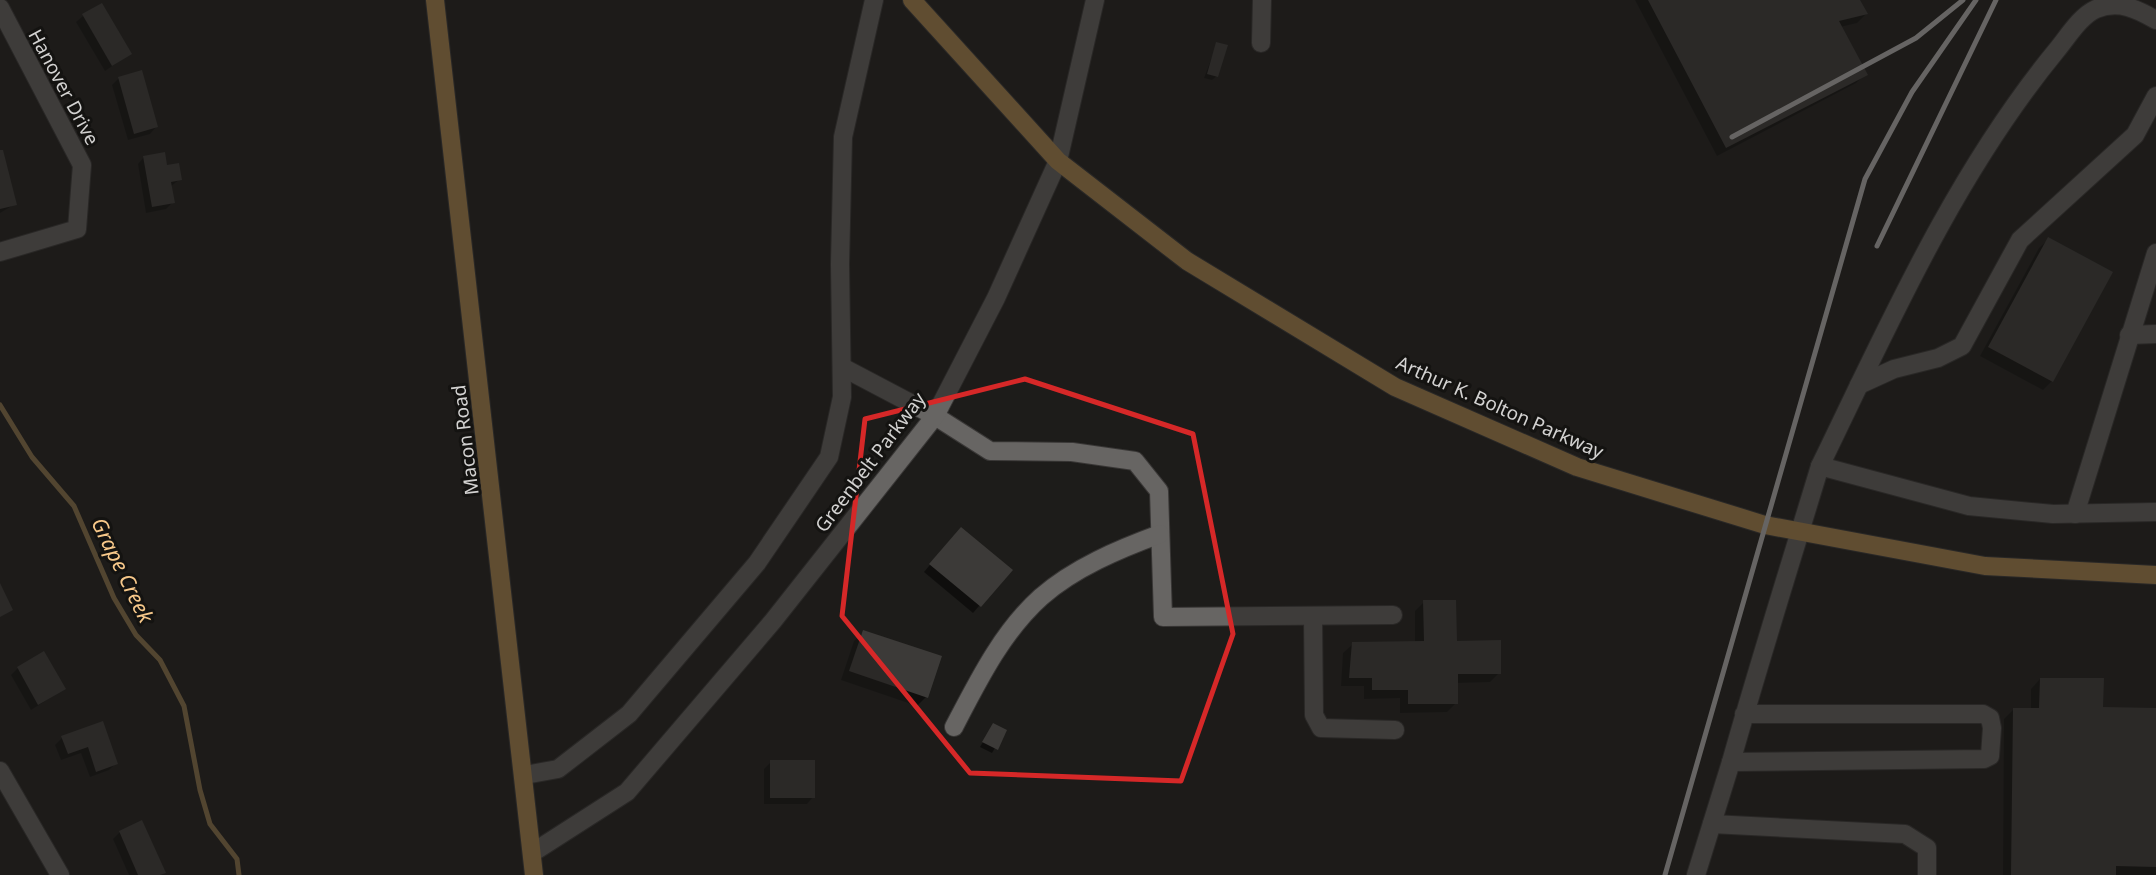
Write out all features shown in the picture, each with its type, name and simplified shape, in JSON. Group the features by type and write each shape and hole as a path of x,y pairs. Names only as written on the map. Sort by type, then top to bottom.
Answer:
{"main road":[{"name":"Macon Road","path":"435,0 525,775 534,875"},
{"name":"Arthur K. Bolton Parkway","path":"912,0 1058,161 1187,261 1395,387 1577,467 1765,525 1985,566 2156,575"}],"street":[{"name":"Greenbelt Parkway","path":"525,775 558,769 629,714 757,563 829,457 842,397 840,264 843,137 874,0"},
{"name":"Greenbelt Parkway","path":"532,853 627,792 773,621 935,416 996,298 1058,161 1095,0"},
{"path":"1261,43 1262,0"},
{"path":"1696,875 1820,466 1911,278 2017,98 2079,23 2096,9 2129,5 2156,20"},
{"name":"Hanover Drive","path":"0,8 82,165 77,229 0,252"},
{"path":"1859,386 1894,369 1938,358 1962,346 2020,240 2135,135 2156,96"},
{"path":"2075,514 2156,253"},
{"path":"2129,335 2156,334"},
{"path":"842,367 935,416 990,451 1072,452 1135,461 1159,491 1163,617 1393,615"},
{"path":"1820,466 1969,506 2075,514 2156,512"},
{"path":"954,727 1004,640 1042,597 1112,551 1160,534"},
{"path":"1313,617 1314,715 1321,728 1395,730"},
{"path":"1731,762 1984,759 1990,756 1992,748 1990,718 1983,713 1744,714"},
{"path":"0,771 60,875"},
{"path":"1712,824 1905,834 1927,848 1927,875"}],"highlighted area":[{"path":"1025,379 1193,434 1233,634 1181,781 970,773 842,616 865,419"}],"building":[{"path":"1648,0 1860,0 1868,14 1839,21 1868,75 1726,148"},
{"path":"102,3 132,54 112,66 82,14"},
{"path":"1216,42 1228,45 1218,77 1207,74"},
{"path":"142,70 158,127 134,134 118,77"},
{"path":"0,150 3,150 17,205 0,209"},
{"path":"165,152 167,165 179,163 182,180 171,182 175,203 152,207 143,156"},
{"path":"2048,237 2113,272 2053,382 1988,347"},
{"path":"961,527 1013,570 981,607 929,564"},
{"path":"0,583 13,610 0,617"},
{"path":"1423,600 1456,600 1457,641 1501,640 1501,674 1458,674 1458,704 1408,704 1408,690 1372,690 1372,678 1349,678 1352,642 1424,641"},
{"path":"863,630 942,656 928,698 849,671"},
{"path":"44,651 66,689 38,705 17,667"},
{"path":"2040,678 2104,678 2103,707 2156,708 2156,867 2116,866 2116,875 2011,875 2013,708 2039,708"},
{"path":"103,721 118,764 96,772 88,747 68,754 61,736"},
{"path":"993,723 1007,730 998,750 982,742"},
{"path":"770,760 815,760 815,798 770,798"},
{"path":"142,820 166,873 138,875 119,831"}],"waterway":[{"name":"Grape Creek","path":"0,405 32,457 74,506 114,598 136,635 160,660 184,706 200,790 210,824 237,859 239,875"}],"railway":[{"path":"1732,137 1916,38 1963,0"},
{"path":"1665,875 1865,179 1912,92 1976,0"},
{"path":"1877,246 1996,0"}]}
